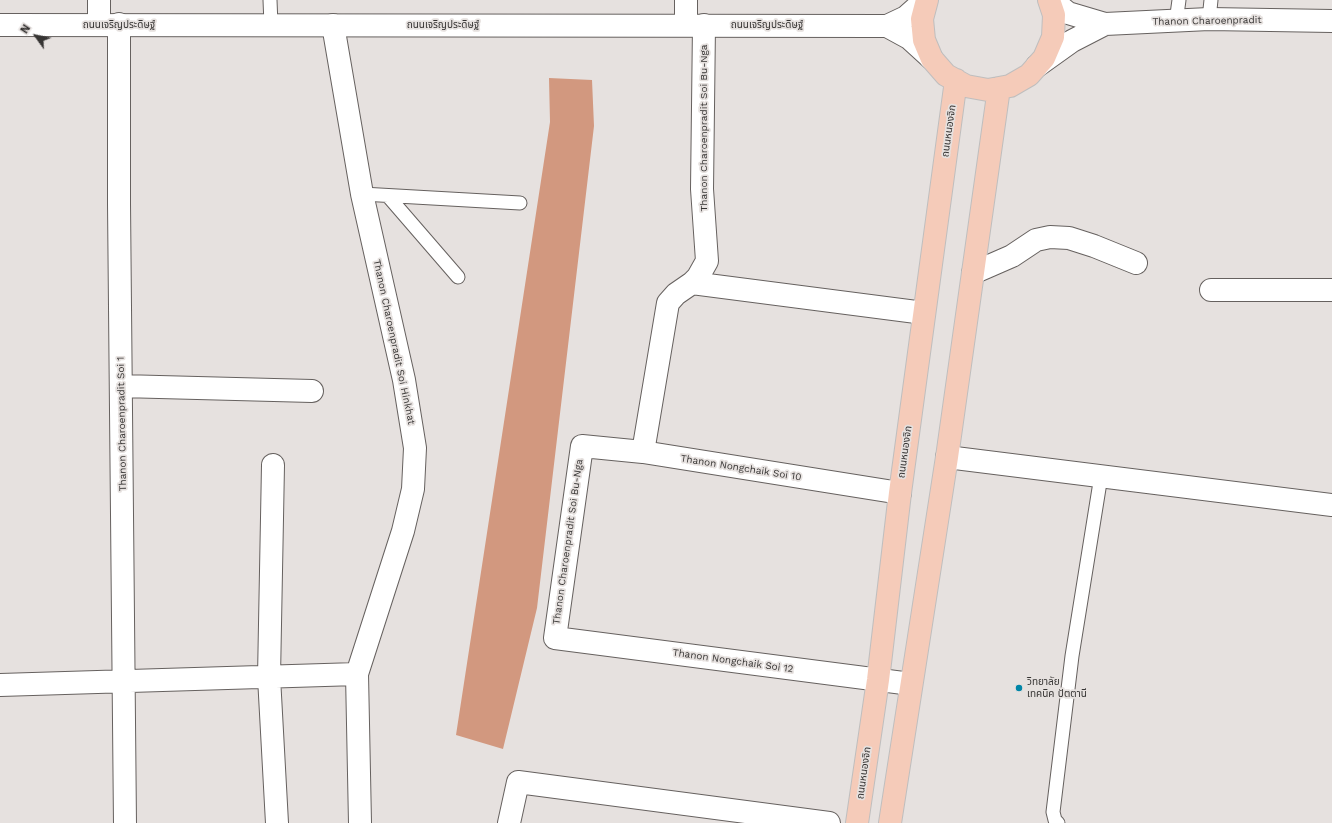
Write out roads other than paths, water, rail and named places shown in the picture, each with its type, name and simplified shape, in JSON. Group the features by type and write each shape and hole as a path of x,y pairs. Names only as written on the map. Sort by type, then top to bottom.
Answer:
{"main road":[{"path":"926,0 922,19 924,40 932,59 946,75 966,86 988,90 1010,86 1029,75 1044,58 1053,37 1054,15 1050,0"},
{"name":"ถนนหนองจิก","path":"857,823 878,680 900,493 956,80"},
{"path":"890,823 947,457 999,88"}],"street":[{"name":"Thanon Charoenpradit Soi 1","path":"99,0 109,25 119,204 125,823"},
{"name":"Thanon Charoenpradit Soi Bu-Nga","path":"643,452 668,304 676,294 698,277 707,261 702,189 695,25 686,0"},
{"name":"ถนนเจริญประดิษฐ์","path":"0,25 887,26 906,17 926,0"},
{"path":"1050,0 1068,12 1105,24"},
{"name":"Thanon Charoenpradit","path":"1105,24 1176,22 1210,10 1332,21"},
{"path":"1037,66 1072,41 1105,24"},
{"name":"Thanon Charoenpradit Soi Hinkhat","path":"333,25 362,194 404,380 415,448 413,490 403,531 357,674 360,823"},
{"name":"ถนนเจริญประดิษฐ์","path":"887,26 909,38 932,59"},
{"path":"973,272 1012,256 1036,240 1050,237 1069,238 1094,246 1136,263"},
{"path":"692,283 924,313"},
{"path":"1211,290 1332,290"},
{"path":"121,386 312,391"},
{"name":"Thanon Charoenpradit Soi Bu-Nga","path":"555,638 582,446"},
{"name":"Thanon Nongchaik Soi 10","path":"582,446 643,452 900,493"},
{"path":"947,457 1332,505"},
{"path":"272,465 269,677 277,823"},
{"name":"Thanon Nongchaik Soi 12","path":"555,638 911,684"},
{"path":"0,685 357,674"},
{"path":"509,823 518,782 829,823"}],"lane":[{"path":"270,0 271,25"},
{"path":"1176,22 1179,0"},
{"path":"362,194 520,203"},
{"path":"388,196 458,277"},
{"path":"1058,823 1055,820 1053,812 1072,656 1101,476"}],"place":[{"name":"วิทยาลัย เทคนิค ปัตตานี","path":"1019,688"}]}
